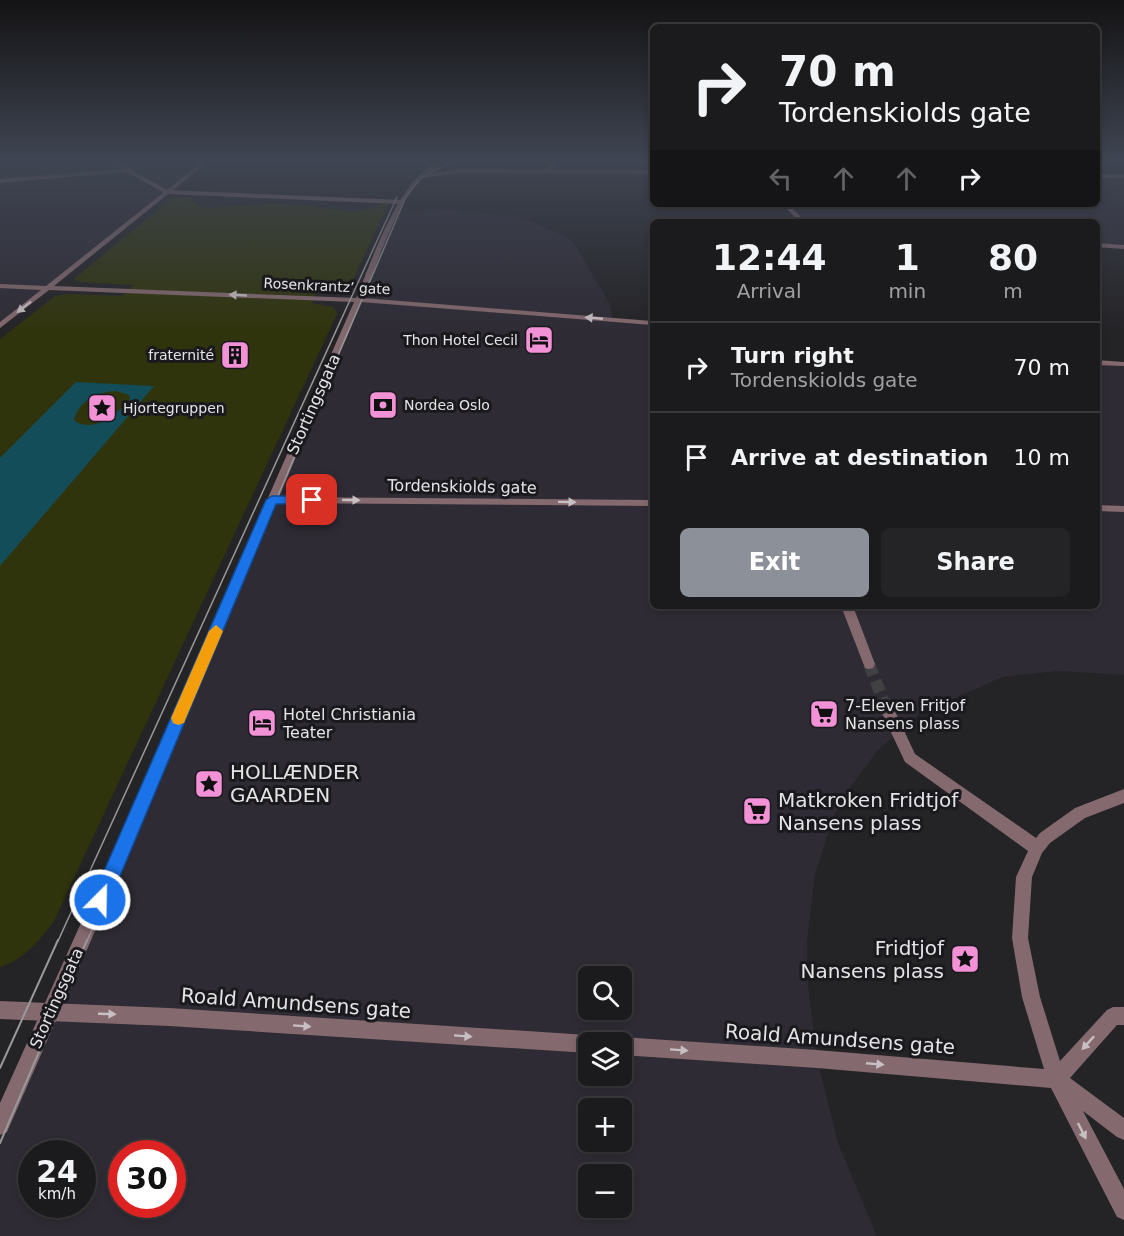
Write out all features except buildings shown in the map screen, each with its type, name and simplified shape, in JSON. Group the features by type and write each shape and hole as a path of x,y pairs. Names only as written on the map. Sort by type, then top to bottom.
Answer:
{"street":[{"path":"0,326 133,219"},
{"name":"Stortingsgata","path":"0,1125 100,900 394,219"},
{"path":"1100,245 1124,247"},
{"name":"Rosenkrantz’ gate","path":"0,286 359,300 650,323"},
{"path":"1100,362 1124,364"},
{"name":"Tordenskiolds gate","path":"272,500 650,503"},
{"path":"1100,508 1124,509"},
{"path":"848,609 869,664"},
{"path":"888,711 910,758 1037,848"},
{"path":"1124,796 1080,813 1045,838 1037,848 1024,877 1020,939 1031,997 1056,1079 1124,1210"},
{"name":"Roald Amundsens gate","path":"0,1010 158,1016 578,1043"},
{"path":"1056,1079 1113,1016 1124,1016"},
{"name":"Roald Amundsens gate","path":"632,1047 1056,1079"},
{"path":"1056,1079 1124,1130"}],"shaded area":[{"path":"0,219 134,219 0,326"},
{"path":"394,219 524,219 565,236 574,243 611,306 612,319 650,323 650,609 1100,609 1100,362 1124,364 1124,675 1058,671 1003,677 920,713 877,751 848,791 834,816 815,874 807,943 807,976 817,1059 838,1143 877,1236 0,1236 0,1125"},
{"path":"803,219 1124,219 1124,247 1100,245 1100,219"}],"green space":[{"path":"148,219 381,219 352,282 340,290 317,292 312,303 333,307 337,312 336,316 54,921 37,942 17,960 0,967 0,339 55,296 66,294 122,296 133,285 80,282 75,281 75,278"}],"water":[{"path":"76,382 154,386 0,566 0,458","holes":["116,391 129,395 130,399 106,420 91,425 76,422 74,419 85,402 96,395"]}],"tunnel":[{"path":"869,664 886,707"},
{"path":"886,705 888,711"}],"tram line":[{"path":"58,941 387,219"},
{"path":"87,941 397,219"},
{"path":"0,1068 58,940"},
{"path":"0,1143 87,940"}],"slow traffic":[{"path":"178,718 216,631"}],"place":[{"name":"Thon Hotel Cecil","path":"539,340"},
{"name":"fraternité","path":"235,355"},
{"name":"Nordea Oslo","path":"383,405"},
{"name":"Hjortegruppen","path":"102,408"},
{"name":"7-Eleven Fritjof Nansens plass","path":"824,714"},
{"name":"Hotel Christiania Teater","path":"262,723"},
{"name":"HOLLÆNDER GAARDEN","path":"209,784"},
{"name":"Matkroken Fridtjof Nansens plass","path":"757,811"},
{"name":"Fridtjof Nansens plass","path":"965,959"}],"route":[{"path":"100,900 272,500 312,500"}]}
